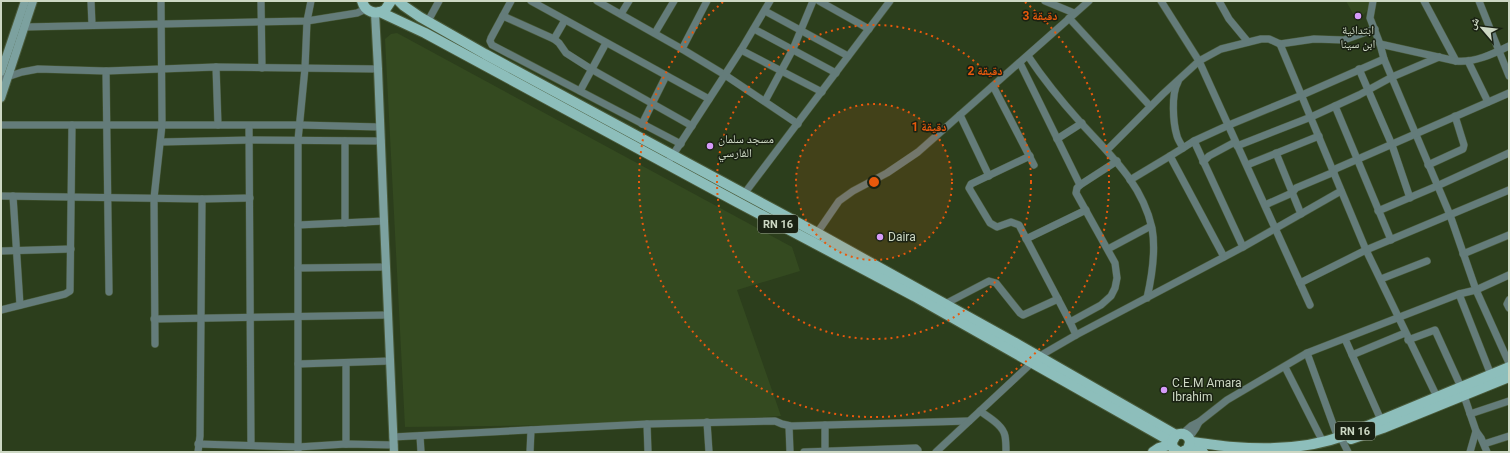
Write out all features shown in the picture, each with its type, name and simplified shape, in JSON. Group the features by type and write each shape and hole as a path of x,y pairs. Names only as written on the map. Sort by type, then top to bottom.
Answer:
{"main road":[{"path":"368,7 385,10 390,1"},
{"name":"RN 16","path":"399,1 404,6 428,21 531,78 671,160 744,194 914,296 1035,360"},
{"name":"RN 16","path":"368,7 432,36 671,160 814,237 945,304 1035,360 1179,445 1203,452"},
{"name":"RN 16","path":"1179,445 1247,448 1308,446 1340,440 1383,428 1463,391 1491,375 1509,367"},
{"name":"RN 16","path":"1303,452 1325,449 1381,420 1437,397 1509,377"},
{"path":"1153,452 1159,448 1179,445"}],"street":[{"path":"1,72 25,1"},
{"path":"1,98 4,79 33,1"},
{"path":"91,1 92,25"},
{"path":"155,344 154,198 162,125 161,1"},
{"path":"261,1 260,22 262,68"},
{"path":"298,449 298,140 305,68 307,21 311,1"},
{"path":"428,21 439,1"},
{"path":"511,1 491,38 491,43 681,144"},
{"path":"531,1 709,99"},
{"path":"597,1 725,75 798,124"},
{"path":"621,14 629,1"},
{"path":"656,34 674,1"},
{"path":"682,49 707,1"},
{"path":"671,160 741,50 770,1"},
{"path":"765,101 793,49 813,1"},
{"path":"819,1 869,29"},
{"path":"744,194 890,1"},
{"path":"1045,1 1071,16 1150,106"},
{"path":"814,237 839,201 853,191 904,163 933,140 1089,1"},
{"path":"1161,1 1199,61 1310,305"},
{"path":"1219,1 1229,19 1248,42"},
{"path":"1374,1 1370,18 1384,59 1450,215 1476,290 1509,363"},
{"path":"1424,1 1456,61"},
{"path":"1479,1 1509,76"},
{"path":"24,27 307,21 357,13 368,7 378,69 394,445"},
{"path":"765,11 848,56"},
{"path":"503,16 554,39 566,53 591,69 692,126"},
{"path":"554,39 565,20"},
{"path":"754,29 836,73"},
{"path":"1107,150 1150,106 1199,61 1221,50 1236,44 1261,39 1268,39 1280,44 1314,39 1344,40 1375,29"},
{"path":"580,91 606,43"},
{"path":"1280,44 1366,250 1381,279 1408,340 1437,397"},
{"path":"1380,44 1456,61 1468,61 1499,51 1509,46"},
{"path":"741,50 822,92"},
{"path":"1028,56 1041,75 1124,169 1141,199 1151,226 1153,238 1153,265 1147,298"},
{"path":"1238,146 1311,117 1392,77 1439,57"},
{"path":"1130,180 1194,141 1228,125 1302,95 1384,59"},
{"path":"1468,61 1488,102"},
{"path":"1020,63 1080,185"},
{"path":"4,79 22,72 38,70 106,72 216,67 378,69"},
{"path":"216,67 218,125"},
{"path":"531,78 536,68"},
{"path":"1359,69 1392,145 1410,198"},
{"path":"106,72 109,292"},
{"path":"642,124 666,76"},
{"path":"1179,80 1175,87 1174,120 1177,136 1183,148"},
{"path":"993,86 1034,165"},
{"path":"1265,205 1293,192 1296,188 1333,171 1509,93"},
{"path":"1335,106 1391,240"},
{"path":"960,115 989,176"},
{"path":"1428,165 1463,149 1464,145 1455,116"},
{"path":"1057,139 1082,123"},
{"path":"1,124 300,125 380,127"},
{"path":"1,310 66,294 70,291 72,125"},
{"path":"249,126 250,445"},
{"path":"1247,165 1319,136"},
{"path":"161,142 250,140 381,141"},
{"path":"345,223 346,141"},
{"path":"1194,141 1243,247"},
{"path":"1203,162 1209,156 1235,142 1238,146"},
{"path":"1276,153 1302,214"},
{"path":"1378,211 1509,153"},
{"path":"1030,156 969,186 990,224 997,226 1015,222 1019,225 1076,335"},
{"path":"1170,156 1224,257"},
{"path":"1070,322 1101,305 1111,296 1115,288 1117,270 1108,249 1076,193 1077,188 1080,185 1117,161"},
{"path":"1300,283 1366,250 1509,190"},
{"path":"936,452 1035,360 1076,335 1243,247 1342,191"},
{"path":"1,196 202,199 250,198"},
{"path":"13,196 20,305"},
{"path":"202,199 202,318 198,448 250,445 298,449 346,444 394,445 420,436 647,424 775,421 789,426 969,421"},
{"path":"1026,239 1086,210"},
{"path":"298,225 384,222"},
{"path":"1108,249 1151,226"},
{"path":"1463,254 1509,236"},
{"path":"1,251 71,249"},
{"path":"1381,279 1427,261"},
{"path":"298,268 386,267"},
{"path":"1179,445 1196,428 1199,422 1227,400 1308,353 1459,294 1476,290 1509,275"},
{"path":"945,304 989,281 996,283 1023,315 1058,299"},
{"path":"1459,294 1491,375"},
{"path":"1509,300 1507,304 1509,308"},
{"path":"154,319 388,315"},
{"path":"1408,340 1435,330 1463,391 1476,431 1487,452"},
{"path":"1352,355 1405,333"},
{"path":"1345,339 1381,420"},
{"path":"1308,353 1340,440 1348,452"},
{"path":"298,364 390,362"},
{"path":"346,364 346,444"},
{"path":"1285,366 1323,442"},
{"path":"1470,414 1509,400"},
{"path":"980,410 1004,432 1006,452"},
{"path":"707,422 709,452"},
{"path":"647,424 648,452"},
{"path":"825,425 825,452"},
{"path":"789,426 790,452"},
{"path":"530,452 531,430"},
{"path":"1470,452 1476,431"},
{"path":"420,436 421,452"},
{"path":"1484,444 1509,436"},
{"path":"804,452 916,448 918,452"}],"shaded area":[{"name":"ابتدائية ابن سينا","path":"1346,1 1372,1 1368,10 1357,21"},
{"path":"397,33 792,247 800,271 737,290 781,416 647,424 405,427 385,39 391,34"}],"place":[{"name":"ابتدائية ابن سينا","path":"1358,16"},
{"name":"مسجد سلمان الفارسي","path":"710,146"},
{"name":"Daira","path":"880,237"},
{"name":"C.E.M Amara Ibrahim","path":"1164,390"}]}
